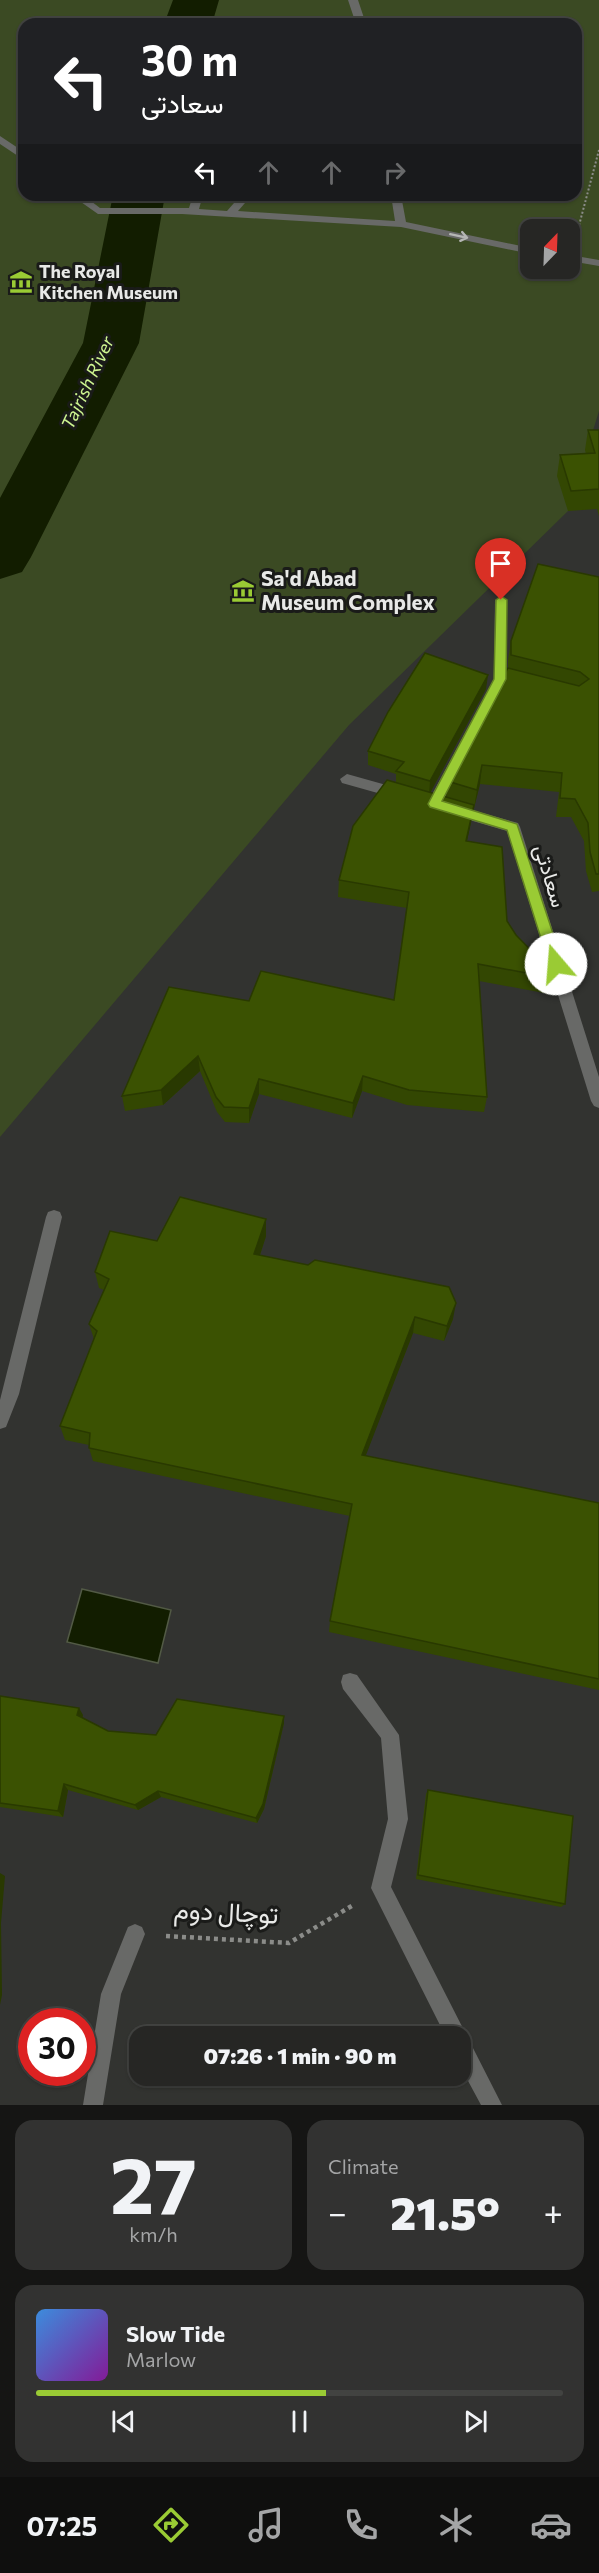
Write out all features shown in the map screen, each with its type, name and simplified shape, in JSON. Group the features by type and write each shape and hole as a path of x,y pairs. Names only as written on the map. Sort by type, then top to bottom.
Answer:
{"street":[{"path":"353,0 359,18"},
{"path":"0,139 18,152"},
{"path":"84,201 98,211 188,212 401,224 520,249"},
{"path":"188,212 194,201"},
{"path":"230,214 242,201"},
{"path":"397,201 401,224"},
{"path":"580,260 599,263"},
{"path":"423,801 504,681 501,600"},
{"name":"سعادتی","path":"347,779 513,827 599,1101"},
{"path":"0,1421 16,1373 54,1217"},
{"path":"350,1682 390,1735 398,1819 381,1888 451,2026"},
{"path":"93,2105 111,1994 135,1934"},
{"path":"471,2065 492,2105"}],"path":[{"path":"580,221 599,150"},
{"name":"توچال دوم","path":"135,1934 289,1943 381,1888"}],"shaded area":[{"name":"Sa'd Abad Museum Complex","path":"0,0 599,0 599,411 568,511 349,725 0,1137"},
{"path":"82,1589 171,1610 158,1663 67,1642"}],"building":[{"path":"588,430 599,430 599,489 571,491 560,455 595,453"},
{"path":"538,564 599,577 599,874 596,874 590,852 588,823 575,799 560,798 562,773 482,765 477,790 447,781 508,668 579,686 589,679 580,672 511,655 511,641"},
{"path":"425,653 488,675 430,781 396,771 404,762 368,751 388,712"},
{"path":"387,780 474,805 466,841 502,847 507,921 516,935 559,979 478,964 487,1097 409,1090 363,1076 353,1103 259,1079 249,1108 224,1107 216,1097 198,1056 161,1090 122,1096 169,987 249,1001 261,971 394,1000 409,892 339,880 353,826"},
{"path":"180,1197 266,1219 254,1254 308,1265 315,1260 449,1287 456,1303 447,1326 415,1317 362,1455 599,1503 599,1679 330,1621 352,1504 89,1448 90,1433 60,1426 97,1331 89,1324 109,1279 95,1272 110,1231 157,1241"},
{"path":"0,1696 79,1708 77,1715 108,1731 156,1735 177,1699 284,1716 263,1804 256,1818 158,1791 135,1805 64,1784 58,1811 0,1803"},
{"path":"428,1790 573,1816 565,1904 418,1875"}],"waterway":[{"name":"Tajrish River","path":"190,18 196,0"},
{"name":"Tajrish River","path":"0,557 111,343 138,201"}],"place":[{"name":"The Royal Kitchen Museum","path":"21,282"},
{"name":"Sa'd Abad Museum Complex","path":"243,591"}],"route":[{"path":"501,600 500,679 434,804 513,827 556,964"}]}
